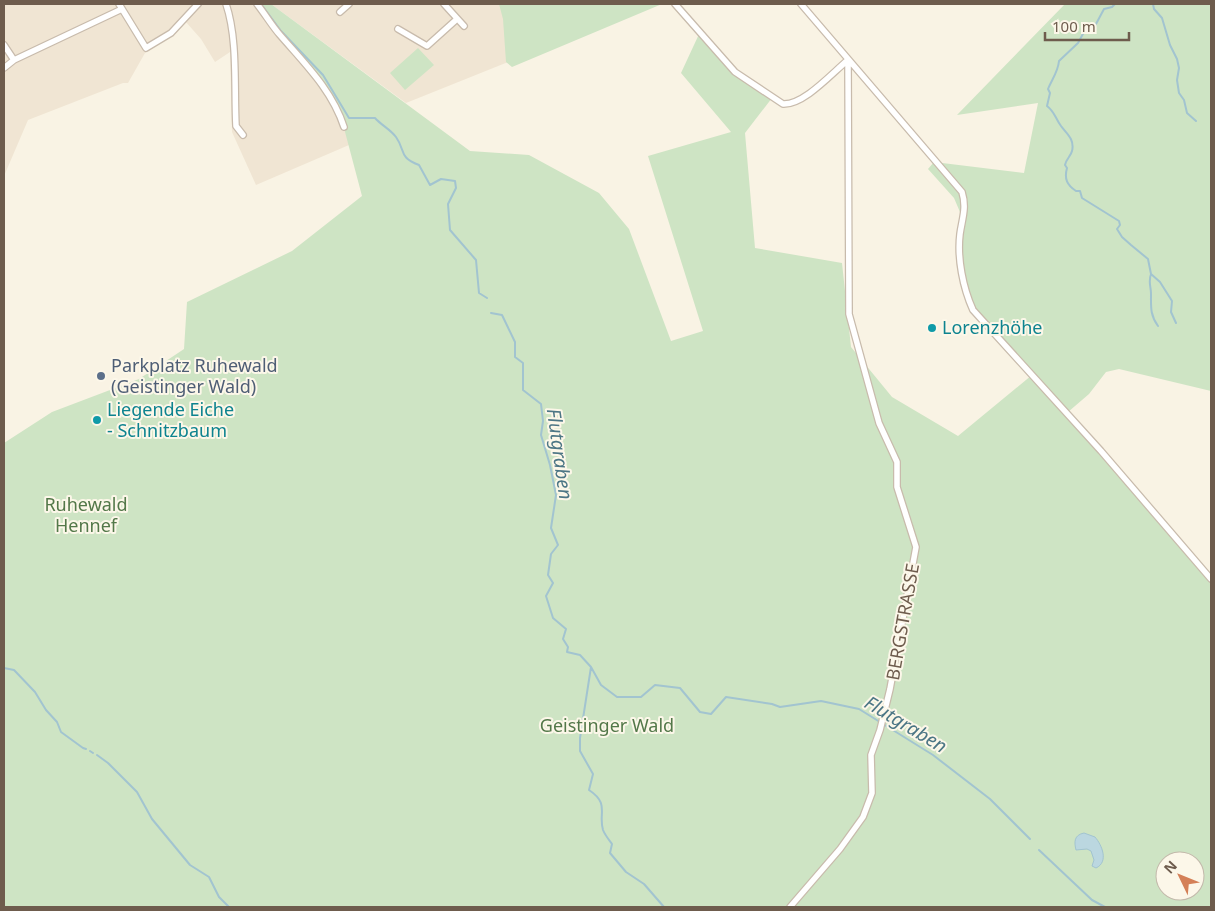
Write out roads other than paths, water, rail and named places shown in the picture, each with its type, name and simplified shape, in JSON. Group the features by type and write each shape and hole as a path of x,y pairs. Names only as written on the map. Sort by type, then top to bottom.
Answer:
{"street":[{"path":"4,68 14,60 120,6 146,48 171,33 198,4"},
{"path":"226,4 233,33 236,126 243,135"},
{"path":"257,4 279,34 322,84 340,114 344,127"},
{"path":"340,12 347,4"},
{"path":"444,4 464,26"},
{"path":"675,4 735,72 783,104 790,105 801,100 848,60"},
{"path":"801,4 962,192 966,208 960,236 962,274 965,291 973,310 1101,451 1211,579"},
{"path":"398,29 427,46 457,19"},
{"path":"4,45 14,60"},
{"name":"BERGSTRASSE","path":"790,907 840,849 863,817 872,793 871,755 880,730 890,689 916,547 897,487 897,462 878,423 849,314 848,60"}],"water":[{"path":"1084,833 1095,837 1102,849 1102,862 1096,868 1092,866 1094,860 1091,851 1087,849 1076,850 1076,839 1078,835"}],"waterway":[{"name":"Flutgraben","path":"261,4 281,31 323,75 349,118 375,118 396,137 405,156 419,165 430,185 441,179 455,181 456,188 448,204 450,230 476,260 479,293 487,298"},
{"path":"1115,4 1104,9 1096,24 1084,32 1078,43 1059,61 1048,89 1050,93 1047,106 1070,137 1072,143 1073,147 1065,165 1067,168 1066,179 1068,184 1076,191 1080,191 1082,198 1119,221 1120,225 1117,229 1122,237 1148,259 1151,274 1160,282 1172,301 1171,312 1176,323"},
{"path":"1153,4 1154,9 1162,18 1170,45 1177,59 1179,93 1184,100 1187,113 1196,121"},
{"path":"1151,274 1152,311 1158,326"},
{"name":"Flutgraben","path":"491,313 502,315 515,342 515,357 523,363 523,390 541,404 543,421 541,435 556,495 551,528 558,545 551,554 548,575 553,583 546,596 553,618 566,629 563,639 568,647 567,652 580,655 591,667 601,685 617,697 641,697 655,685 680,688 700,712 711,714 726,697 780,707 821,701 859,709 933,755 990,799 1030,839"},
{"path":"591,667 580,738 580,751 593,774 589,790 601,804 603,830 612,844 610,853 626,872 644,884 664,907"},
{"path":"4,668 14,670 35,692 46,710 57,722 61,732 86,749"},
{"path":"97,755 108,763 137,792 152,819 190,865 209,877 219,897 229,907"},
{"name":"Flutgraben","path":"1039,850 1092,900 1105,907"}],"place":[{"name":"Lorenzhöhe","path":"932,328"},
{"name":"Parkplatz Ruhewald (Geistinger Wald)","path":"101,376"},
{"name":"Liegende Eiche - Schnitzbaum","path":"97,420"}],"park label":[{"name":"Ruhewald Hennef","path":"86,515"},
{"name":"Geistinger Wald","path":"607,726"}]}
